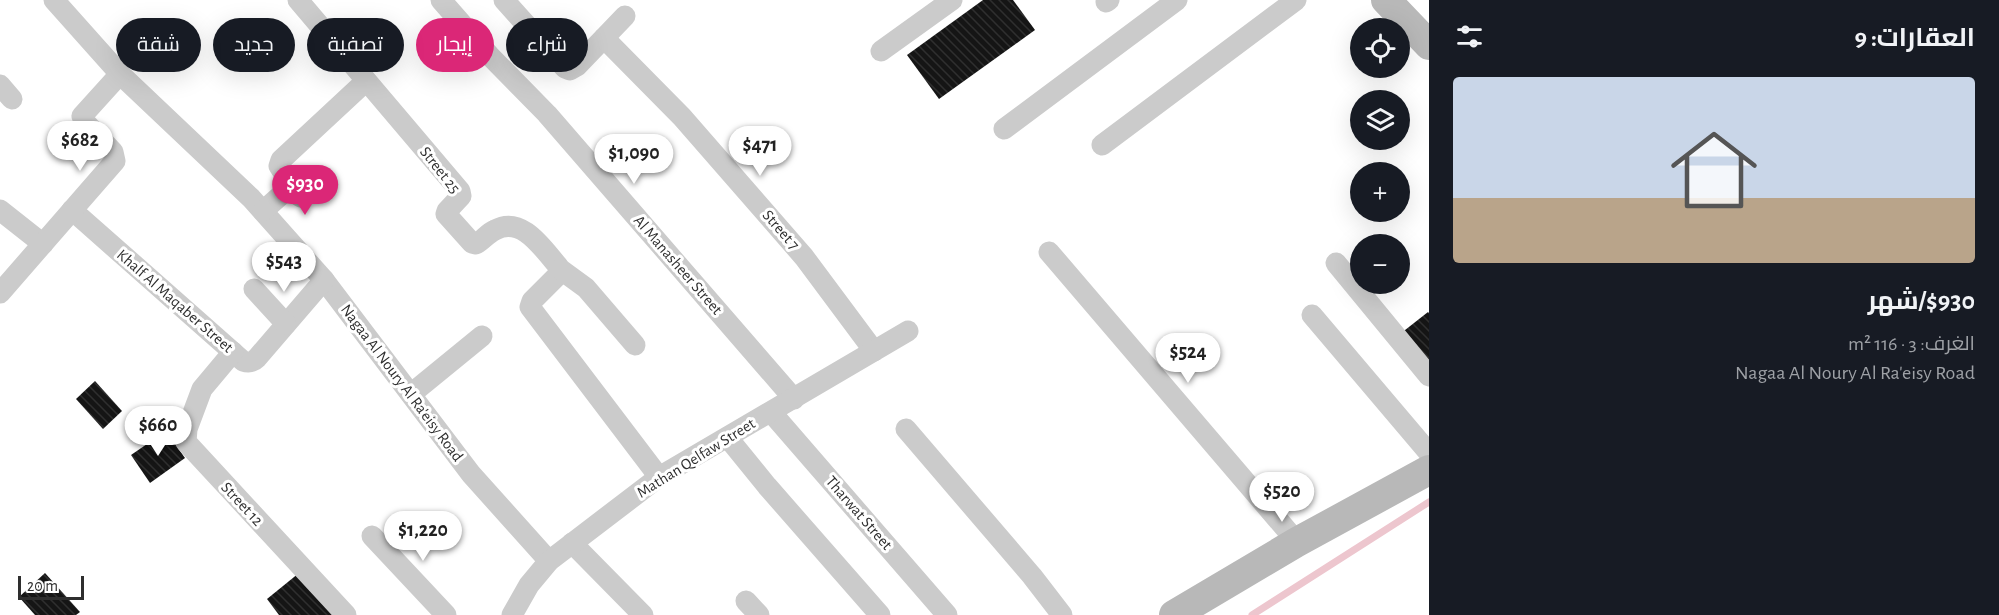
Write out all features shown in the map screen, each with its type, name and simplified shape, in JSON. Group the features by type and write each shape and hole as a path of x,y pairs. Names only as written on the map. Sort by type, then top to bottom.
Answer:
{"street":[{"name":"Nagaa Al Noury Al Ra'eisy Road","path":"54,0 120,74 251,198 324,280 471,474 549,561"},
{"name":"Street 25","path":"298,0 462,194 446,214 471,243 477,244 495,230 506,226 518,227 529,233 560,269"},
{"name":"Al Manasheer Street","path":"441,0 489,55 541,107 794,399"},
{"path":"504,0 570,70 577,66 625,16"},
{"path":"881,51 952,0"},
{"path":"1004,129 1177,0"},
{"path":"1102,145 1296,0"},
{"path":"1386,0 1429,45"},
{"name":"Street 7","path":"604,39 682,117 804,257 874,351"},
{"path":"0,293 115,161 113,152 82,116 120,74"},
{"path":"263,211 290,187 289,181 279,166 281,159 366,81"},
{"path":"288,189 301,197 317,185"},
{"path":"0,210 43,244"},
{"name":"Khalf Al Maqaber Street","path":"72,210 243,361 254,361 324,280"},
{"path":"1049,252 1297,542"},
{"path":"1336,263 1429,376"},
{"path":"635,345 586,288 560,269 558,276 532,301 530,307 659,477"},
{"path":"254,290 286,324"},
{"path":"1174,615 1297,542 1426,470 1312,315"},
{"name":"Mathan Qelfaw Street","path":"512,615 529,585 549,561 659,477 908,332"},
{"path":"411,394 482,336"},
{"name":"Street 12","path":"233,352 202,388 185,435 186,442 346,615"},
{"name":"Tharwat Street","path":"771,412 947,615"},
{"path":"906,429 1032,576 1062,615"},
{"path":"728,438 880,615"},
{"path":"372,536 446,615"},
{"path":"572,543 643,615"}],"building":[{"path":"983,0 1013,0 1035,30 939,99 907,55"},
{"path":"1429,313 1429,371 1400,334"},
{"path":"95,381 122,411 103,429 76,399"},
{"path":"166,431 185,458 150,483 131,455"},
{"path":"45,573 80,612 76,615 35,615 19,597"},
{"path":"299,573 333,615 279,615 267,599"}],"waterway":[{"path":"1252,615 1429,502"}]}
